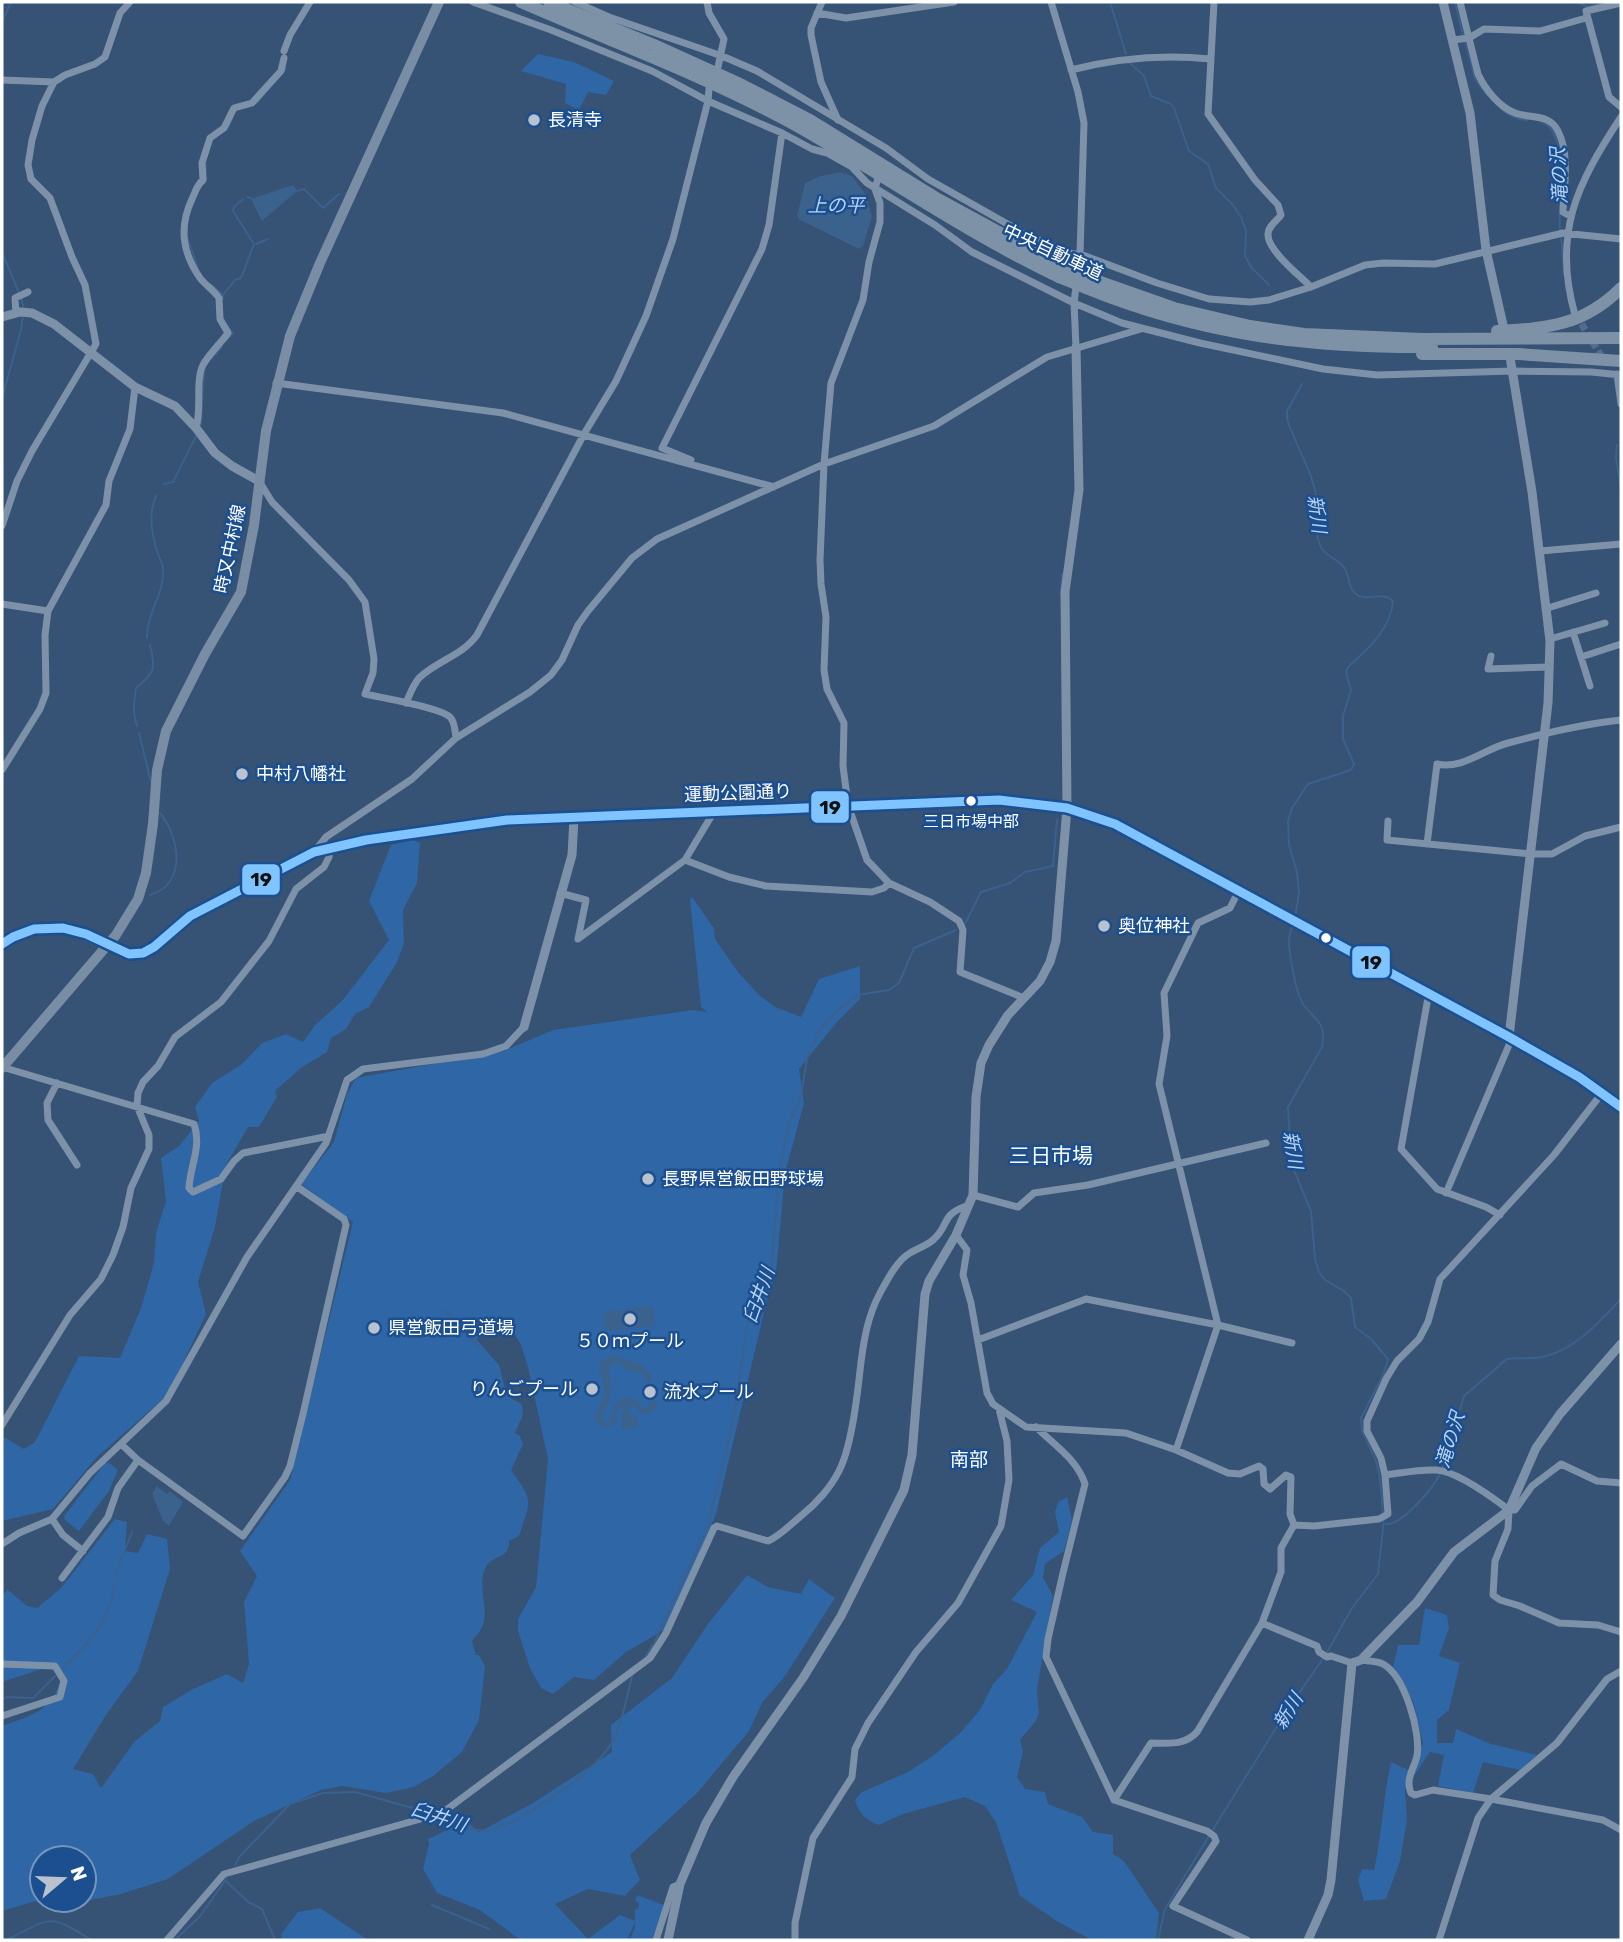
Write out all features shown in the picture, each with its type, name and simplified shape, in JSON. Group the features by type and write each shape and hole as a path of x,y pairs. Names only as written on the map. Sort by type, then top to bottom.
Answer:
{"highway":[{"name":"中央自動車道","path":"521,2 699,76 747,99 827,143 998,246 1181,320 1313,345 1395,348 1621,347"},
{"name":"中央自動車道","path":"549,2 654,45 740,84 810,120 1059,271"},
{"name":"中央自動車道","path":"1086,282 1216,318 1292,332 1352,337 1621,338"},
{"path":"1352,337 1555,326 1573,322 1597,310 1621,288"},
{"path":"1395,348 1416,354 1518,354 1621,360"}],"main road":[{"name":"時又中村線","path":"2,1067 107,946 130,915 146,873 157,770 166,731 241,592 266,431 290,335 439,2"},
{"path":"2,944 24,933 47,928 75,930 107,946"}],"street":[{"path":"2,526 17,481 32,451 96,344 85,285 50,198 31,179 28,166 32,140 42,106 54,82 105,57 120,13 130,2"},
{"path":"196,428 200,416 203,364 229,333 220,319 219,298 206,286 195,269 184,238 184,221 196,187 203,180 202,163 210,138 224,128 234,108 252,103 281,71 290,35 310,2"},
{"path":"472,2 551,30 652,71 708,101 852,167 875,189 935,225 972,252 1074,303 1141,329 1323,369 1377,375 1513,371 1617,374"},
{"path":"575,2 757,71 928,179 1027,234 1073,254 1080,254 1209,299 1251,302 1269,300 1311,287 1365,265 1435,264 1563,233 1621,239"},
{"path":"707,2 709,13 724,39 718,67"},
{"path":"822,2 811,28 813,55 838,121"},
{"path":"817,13 846,18 954,2"},
{"path":"668,1940 680,1884 706,1823 733,1777 803,1678 841,1616 904,1490 912,1455 925,1294 929,1281 956,1235 973,1195 976,1097 981,1063 1002,1024 1040,981 1056,942 1067,808 1065,592 1080,470 1074,303 1080,254 1084,123 1078,92 1051,2"},
{"path":"1214,2 1208,114 1255,180 1278,205 1281,215 1269,229 1267,236 1273,250 1311,287"},
{"path":"1443,2 1483,85 1490,93 1518,115 1541,117 1557,128 1564,153 1563,212 1570,216"},
{"path":"1460,2 1486,250 1503,326"},
{"path":"1621,3 1586,11 1609,97 1621,107"},
{"path":"1462,39 1484,29 1540,30 1586,18"},
{"path":"1071,70 1147,56 1210,59"},
{"path":"2,80 54,82"},
{"path":"406,703 414,684 422,675 470,645 477,635 584,434 616,381 646,316 673,239 709,89"},
{"path":"1575,315 1563,233 1577,192 1621,117"},
{"path":"692,463 690,458 662,448 762,249 769,225 782,133"},
{"path":"877,178 875,189 880,204 880,222 859,314 831,383 820,560 826,617 824,670 827,689 844,723 843,766 848,805 867,860 889,883 930,902 959,921 963,930 960,972 1024,998"},
{"path":"18,313 15,298 27,292"},
{"path":"1206,309 1209,299"},
{"path":"2,317 32,313 54,324 135,387 175,406 215,453 259,481 272,502 349,580 365,602 374,659 373,673 365,694 448,715 453,721 456,738"},
{"path":"314,852 326,837 412,779 456,738 530,692 551,675 588,611 640,551 667,532 824,464 934,426 1046,356 1141,329"},
{"path":"1200,343 1201,330"},
{"path":"1446,1193 1508,1045 1545,734 1550,667 1548,608 1510,357"},
{"path":"1605,362 1617,374 1621,404"},
{"path":"276,383 503,413 774,487"},
{"path":"2,770 40,709 46,693 48,611 106,505 109,481 130,429 135,387"},
{"path":"1540,551 1621,544"},
{"path":"1548,608 1596,593"},
{"path":"2,604 48,611"},
{"path":"1550,639 1605,623"},
{"path":"1573,632 1590,686"},
{"path":"1581,657 1621,644"},
{"path":"1491,656 1488,669 1550,667"},
{"path":"1427,844 1437,764 1449,767 1505,744 1621,720"},
{"name":"運動公園通り","path":"107,946 130,954 149,951 190,916 314,852 329,847 478,823 715,810 999,800 1067,808 1115,824 1429,992 1579,1077 1621,1107"},
{"path":"560,893 586,900 578,939 685,860 715,810"},
{"path":"2,1544 19,1533 52,1519 90,1473 166,1401 247,1257 328,1138 347,1080 358,1071 483,1054 506,1046 524,1027 572,855 574,818"},
{"path":"1388,821 1387,840 1532,854 1552,854 1585,836 1621,827"},
{"path":"2,1425 69,1315 101,1279 113,1255 123,1227 131,1188 149,1149 149,1135 137,1106 138,1093 143,1082 158,1066 175,1037 221,1002 269,941 296,889 324,867 329,858 329,847"},
{"path":"685,860 729,877 766,886 872,892 889,883"},
{"path":"1176,1450 1217,1325 1159,1084 1167,1036 1164,993 1198,923 1230,908 1238,892"},
{"path":"1429,992 1401,1149 1437,1189 1500,1215"},
{"path":"2,1067 194,1124 197,1133 196,1153 189,1188 193,1192 221,1179 243,1153 328,1138"},
{"path":"57,1083 47,1103 48,1120 77,1165"},
{"path":"1294,1525 1314,1526 1380,1519 1388,1514 1385,1475 1381,1458 1367,1431 1367,1421 1397,1362 1419,1339 1428,1322 1440,1279 1554,1155 1602,1093"},
{"path":"973,1195 1018,1207 1034,1193 1088,1185 1266,1143"},
{"path":"121,1444 138,1460 243,1536 285,1477 303,1414 346,1225 344,1219 296,1186"},
{"path":"167,1940 224,1874 442,1813 650,1658 666,1633 714,1528 717,1526 768,1541 808,1510 828,1489 844,1460 856,1402 864,1341 878,1296 901,1260 935,1239 947,1216 969,1205"},
{"path":"956,1235 967,1250 963,1275 969,1290 987,1393 992,1404 1026,1426 1126,1433 1176,1450 1228,1473 1240,1474 1259,1466 1263,1469 1264,1484 1269,1489 1286,1475 1291,1477 1290,1514 1294,1525 1281,1548 1281,1572 1262,1623 1197,1732 1190,1740 1179,1743 1151,1742 1114,1800"},
{"path":"978,1340 1086,1300 1217,1325 1292,1343"},
{"path":"1621,1344 1560,1413 1536,1448 1510,1510 1508,1529 1495,1561 1493,1595 1500,1601 1520,1606 1559,1623 1598,1625 1621,1632"},
{"path":"795,1940 795,1923 813,1838 852,1777 855,1749 868,1723 916,1652 958,1603 1001,1526 1009,1480 1007,1441 999,1409"},
{"path":"1036,1427 1063,1455 1075,1462 1085,1483 1046,1657 1114,1800 1211,1833 1216,1841 1173,1906 1247,1940"},
{"path":"62,1578 108,1517 118,1488 138,1460"},
{"path":"1308,1940 1328,1895 1331,1880 1357,1662 1417,1602 1454,1552 1510,1510 1515,1510 1532,1486 1561,1464 1597,1481 1621,1483"},
{"path":"1385,1475 1441,1471 1510,1510"},
{"path":"52,1519 63,1535 83,1551"},
{"path":"1262,1623 1317,1646 1324,1655 1384,1664 1395,1676 1406,1697 1417,1734 1417,1755 1409,1780 1411,1793 1415,1795 1433,1790 1491,1799 1602,1820 1621,1830"},
{"path":"2,1664 55,1667 64,1681 60,1697 2,1716"},
{"path":"1439,1940 1478,1818 1491,1799 1557,1742 1607,1679 1621,1671"},
{"path":"656,1940 673,1887 680,1884"}],"shaded area":[{"path":"538,54 574,62 614,81 606,95 588,92 579,110 565,103 566,84 521,71"},
{"path":"413,840 420,843 417,883 403,910 404,944 396,964 369,1007 355,1014 346,1029 331,1038 327,1052 301,1068 275,1091 277,1097 259,1127 248,1127 226,1165 215,1227 198,1282 206,1314 177,1376 163,1399 97,1457 53,1509 2,1521 2,1436 24,1449 35,1442 79,1356 120,1358 141,1308 154,1263 156,1233 166,1201 161,1158 179,1146 199,1121 195,1107 212,1083 242,1064 262,1043 286,1034 303,1042 315,1025 342,1001 389,940 369,901 391,845"},
{"path":"692,897 714,928 715,939 738,972 759,995 775,1007 801,1017 819,979 860,966 860,999 836,1023 799,1069 804,1103 785,1173 776,1273 768,1296 716,1514 664,1630 626,1652 594,1680 574,1677 553,1694 541,1688 530,1668 518,1631 518,1619 536,1587 548,1459 528,1367 521,1345 510,1326 476,1339 499,1365 507,1396 522,1404 523,1415 515,1433 520,1436 523,1444 511,1470 527,1495 528,1507 519,1536 509,1541 507,1551 489,1563 483,1574 484,1620 472,1641 476,1655 479,1655 485,1666 479,1720 462,1752 433,1776 414,1787 386,1793 342,1786 321,1790 254,1821 168,1879 121,1894 98,1899 98,1844 28,1844 28,1903 2,1911 2,1726 46,1706 60,1680 54,1670 45,1668 2,1682 2,1595 8,1590 27,1606 37,1608 61,1588 115,1519 127,1522 125,1551 138,1553 147,1534 167,1539 170,1569 138,1671 106,1715 73,1769 93,1774 101,1788 135,1741 160,1721 163,1707 191,1690 227,1674 243,1683 249,1664 244,1602 257,1576 240,1551 290,1480 353,1222 301,1184 334,1142 347,1094 356,1078 504,1051 553,1030 693,1010 707,1012 701,1007 690,900"},
{"path":"105,1463 118,1470 109,1491 79,1531 65,1520 64,1516"},
{"path":"1067,1497 1072,1520 1064,1551 1045,1564 1043,1577 1053,1596 1037,1690 1039,1714 1020,1740 1023,1751 1017,1777 1025,1789 1045,1792 1048,1804 1082,1817 1093,1832 1113,1835 1113,1854 1124,1861 1159,1913 1156,1940 1092,1940 1060,1923 1020,1896 996,1822 985,1806 965,1797 903,1814 879,1825 864,1816 855,1800 862,1792 908,1772 934,1755 960,1733 980,1710 993,1684 1007,1669 1037,1612 1011,1600 1033,1575 1040,1548 1059,1532 1055,1512 1058,1502"},
{"path":"747,1575 768,1587 801,1594 809,1579 835,1598 785,1676 762,1703 749,1731 698,1792 630,1855 640,1880 625,1896 588,1889 555,1904 588,1939 620,1915 635,1921 635,1910 638,1909 639,1903 635,1900 637,1895 664,1905 652,1940 630,1940 635,1922 627,1940 518,1940 480,1910 437,1893 423,1869 428,1839 466,1821 479,1832 533,1803 612,1752 611,1725 672,1678 708,1624"},
{"path":"1425,1608 1447,1615 1449,1628 1439,1656 1460,1663 1449,1710 1437,1720 1437,1743 1453,1743 1456,1729 1491,1744 1537,1755 1520,1770 1483,1762 1473,1793 1438,1786 1444,1755 1430,1752 1405,1789 1407,1820 1400,1861 1386,1899 1364,1901 1358,1880 1362,1869 1374,1870 1391,1762 1408,1770 1423,1743 1413,1701 1393,1667 1398,1645 1419,1645"},
{"path":"320,1908 368,1940 283,1940 281,1934 298,1912"}],"water":[{"name":"上の平","path":"840,172 852,176 866,195 872,217 863,246 859,249 800,220 797,216 805,183"},
{"path":"293,185 297,191 262,221 251,199"},
{"name":"５０ｍプール","path":"653,1306 655,1326 606,1331 604,1312"},
{"name":"流水プール","path":"611,1355 640,1364 651,1374 652,1393 657,1403 654,1411 645,1414 632,1405 628,1406 629,1413 637,1418 638,1427 622,1429 621,1414 624,1406 617,1411 615,1424 603,1428 595,1420 604,1394 599,1368 601,1362","holes":["614,1363 620,1363 626,1370 642,1373 651,1403 647,1408 643,1408 638,1402 625,1396 614,1405 610,1420 605,1422 602,1416 611,1389 608,1371"]},
{"path":"157,1486 167,1494 170,1491 183,1502 169,1526 163,1521 152,1494"}],"waterway":[{"path":"2,22 11,2"},
{"name":"新川","path":"1110,2 1126,54"},
{"name":"滝の沢","path":"1455,2 1463,35"},
{"path":"1579,2 1587,6 1603,3"},
{"name":"滝の沢","path":"1465,40 1475,79 1487,95"},
{"name":"新川","path":"1130,63 1144,76 1151,96 1171,104 1174,108 1189,151 1208,164 1216,188 1241,217 1246,231 1245,256 1251,267 1269,285"},
{"path":"256,104 286,68"},
{"name":"滝の沢","path":"1499,107 1512,116 1527,120"},
{"path":"227,129 232,119"},
{"name":"滝の沢","path":"1540,121 1550,128 1560,153 1560,230"},
{"path":"206,164 206,179"},
{"path":"297,191 304,189 323,208 339,194"},
{"path":"247,197 251,198"},
{"path":"223,295 235,280 241,278 254,244 233,211 243,199"},
{"name":"滝の沢","path":"1561,235 1564,275"},
{"path":"187,237 198,268"},
{"path":"256,244 268,239"},
{"path":"2,252 19,293"},
{"path":"212,285 223,295 223,299"},
{"path":"21,298 24,309"},
{"path":"2,398 23,315"},
{"path":"227,325 233,333 227,340"},
{"path":"212,358 222,347"},
{"path":"201,424 204,372"},
{"name":"新川","path":"1295,917 1299,893 1297,872 1289,845 1288,821 1292,808 1308,784 1351,770 1354,764 1343,739 1343,716 1351,690 1346,672 1383,629 1393,601 1384,596 1357,595 1351,588 1343,566 1319,544 1315,490 1287,419 1287,411 1302,384"},
{"path":"164,484 173,482 196,436"},
{"name":"滝の沢","path":"1617,445 1621,490"},
{"path":"147,638 149,621 163,578 152,525 156,496"},
{"path":"1061,597 1064,573"},
{"path":"137,726 134,712 136,688 152,670 150,645"},
{"path":"139,733 151,782"},
{"path":"150,895 162,889 175,870 172,834 160,813"},
{"path":"965,924 981,892 1010,883 1025,872 1053,866 1057,820"},
{"name":"新川","path":"1293,923 1289,941 1296,984 1303,1004 1319,1022 1323,1038 1322,1047 1288,1107 1291,1163 1311,1211 1315,1259 1319,1272 1325,1280 1351,1298 1355,1327 1371,1339 1388,1359 1384,1373 1361,1418 1362,1430 1376,1461 1380,1478 1383,1514"},
{"name":"臼井川","path":"646,1656 706,1530 735,1409 751,1311 766,1286 772,1264 778,1180 788,1126 801,1096 807,1059 818,1032 838,1010 858,995 889,990 899,983 914,948 956,930"},
{"name":"滝の沢","path":"1443,1467 1464,1396 1507,1359 1541,1357 1568,1347 1587,1333 1621,1299"},
{"path":"445,1310 479,1347"},
{"name":"滝の沢","path":"1386,1524 1393,1523 1409,1512 1432,1487 1441,1472"},
{"name":"新川","path":"1327,1652 1352,1608 1378,1574 1384,1519"},
{"path":"115,1575 132,1532"},
{"path":"63,1667 98,1629 109,1607 115,1582"},
{"name":"新川","path":"1212,1831 1286,1712 1324,1657"},
{"path":"2,1699 33,1698 55,1676"},
{"name":"臼井川","path":"443,1817 471,1829 489,1830 503,1826 559,1793 593,1765 614,1739 632,1676"},
{"name":"臼井川","path":"235,1865 240,1856 290,1804 323,1793 355,1792 431,1813"},
{"name":"新川","path":"1158,1940 1165,1909 1209,1836"},
{"name":"臼井川","path":"175,1940 201,1915 227,1878"},
{"path":"226,1881 248,1902 262,1909 275,1940"},
{"path":"432,1905 489,1929"},
{"name":"臼井川","path":"6,1940 48,1921 65,1925 91,1940"}],"tunnel":[{"path":"1576,315 1605,362"}],"transit line":[{"name":"19","path":"2,944 34,929 63,928 86,934 129,954 143,953 190,916 314,852 366,840 507,820 999,800 1067,808 1115,824 1509,1037 1579,1077 1621,1107"}],"place":[{"name":"長清寺","path":"534,120"},
{"name":"中村八幡社","path":"242,774"},
{"name":"三日市場中部","path":"971,801"},
{"name":"奥位神社","path":"1104,926"},
{"name":"長野県営飯田野球場","path":"648,1179"},
{"name":"５０ｍプール","path":"630,1319"},
{"name":"県営飯田弓道場","path":"374,1328"},
{"name":"りんごプール","path":"592,1389"},
{"name":"流水プール","path":"650,1392"}],"district":[{"name":"三日市場","path":"1051,1155"},
{"name":"南部","path":"969,1459"}]}
